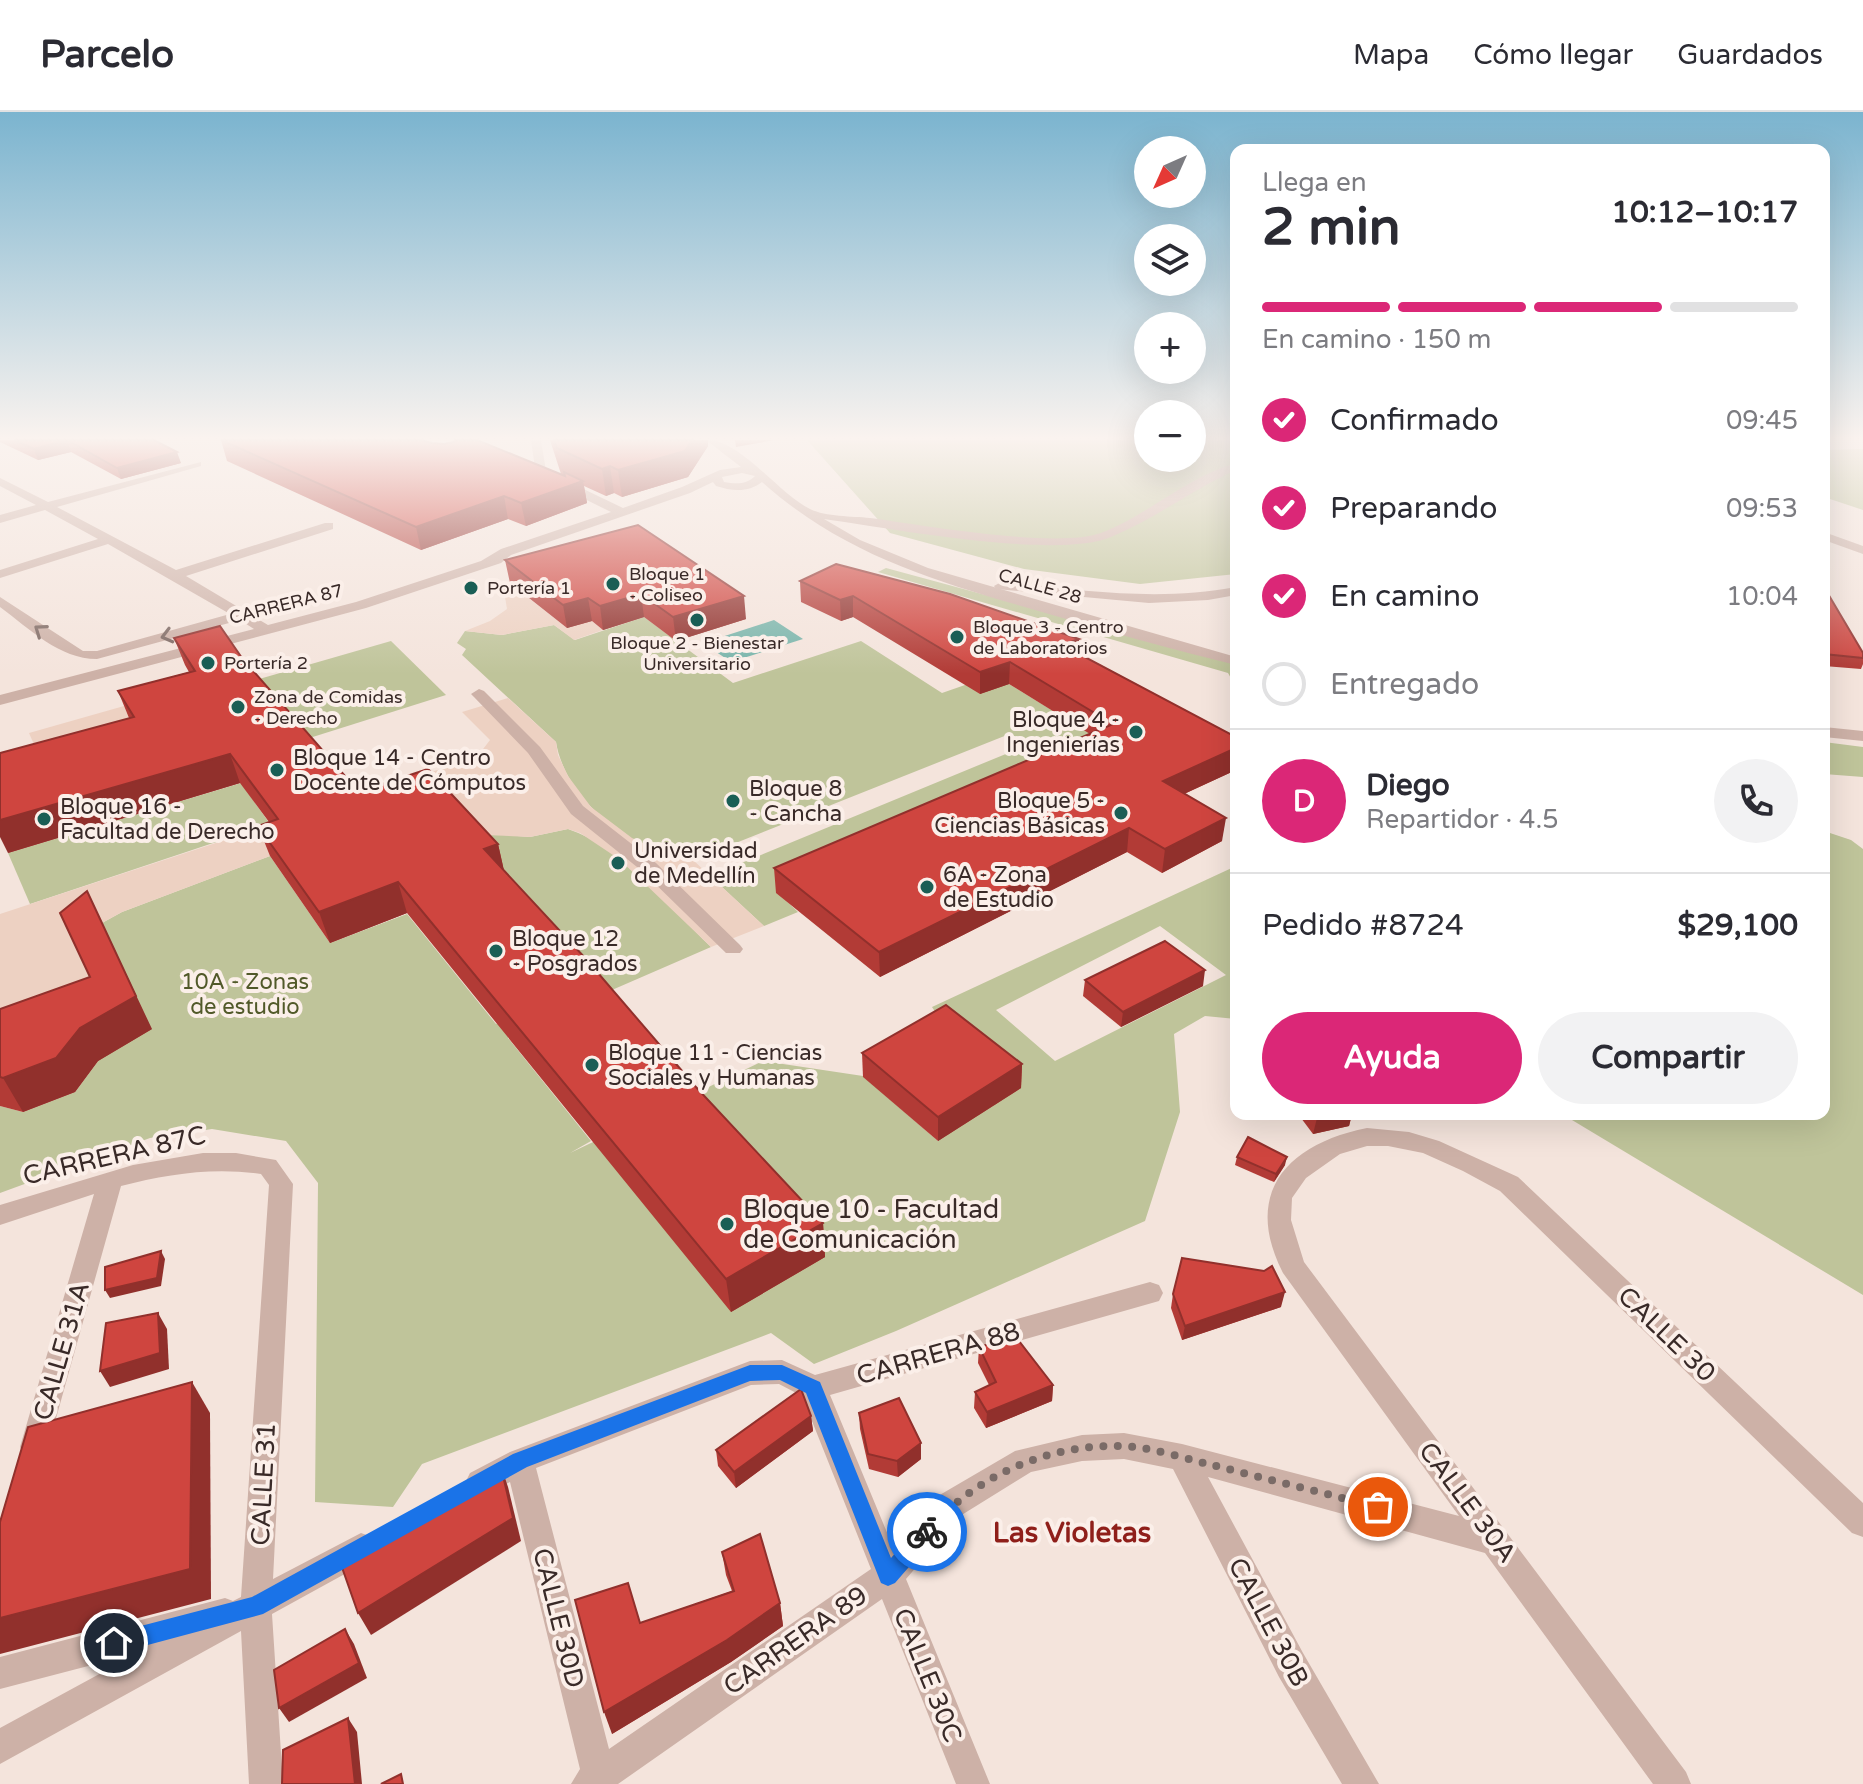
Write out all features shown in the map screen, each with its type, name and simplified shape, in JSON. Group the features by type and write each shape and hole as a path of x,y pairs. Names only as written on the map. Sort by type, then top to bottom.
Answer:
{"street":[{"path":"72,518 265,629"},
{"name":"CARRERA 87","path":"486,563 506,552 605,518"},
{"name":"CARRERA 87","path":"0,700 386,598 622,518"},
{"name":"CALLE 28","path":"813,518 872,553 949,580 1230,659"},
{"path":"842,518 964,534 1060,542 1083,541 1106,535 1136,518"},
{"path":"175,575 329,526"},
{"path":"1830,538 1863,550"},
{"path":"0,574 111,539"},
{"path":"949,580 1125,597 1216,596 1230,599"},
{"path":"1216,596 1230,592"},
{"path":"0,601 70,651 81,655 97,655 242,615"},
{"path":"479,694 534,750 577,810 649,867 733,949"},
{"path":"1830,733 1863,736"},
{"name":"CALLE 30","path":"1278,1212 1284,1189 1298,1170 1345,1141 1372,1136 1415,1142 1462,1158 1509,1184 1863,1523"},
{"name":"CARRERA 87C","path":"0,1215 110,1181 198,1161 241,1159 268,1166 281,1184"},
{"name":"CALLE 31A","path":"25,1478 110,1181"},
{"name":"CALLE 31","path":"266,1784 256,1606 281,1184"},
{"name":"CALLE 30A","path":"1278,1212 1292,1266 1674,1784"},
{"name":"CARRERA 88","path":"813,1388 1150,1293"},
{"path":"450,1499 520,1461 750,1373 782,1372 813,1388"},
{"name":"CALLE 30C","path":"813,1388 973,1784"},
{"name":"CARRERA 89","path":"593,1780 888,1576 949,1506 1025,1460 1082,1448 1124,1446 1182,1457 1378,1507 1498,1542"},
{"name":"CALLE 30B","path":"1182,1457 1291,1665 1362,1784"},
{"name":"CALLE 30D","path":"520,1461 593,1780"},
{"path":"0,1747 381,1537"},
{"path":"0,1673 256,1606"}],"green space":[{"path":"877,518 1230,518 1230,575 1140,584 1024,569 890,533"},
{"path":"886,568 1230,661 1230,676 1228,673 878,572"},
{"path":"644,617 733,683 861,641 942,693 965,685 1009,684 1125,755 777,892 798,912 764,926 710,876 1025,746 1007,735 693,860 671,855 626,835 588,804 562,764 556,742 462,655 466,649 457,643 465,631 502,635 554,625 575,640"},
{"path":"391,641 446,695 300,741 249,682"},
{"path":"1830,743 1863,747 1863,777 1830,774"},
{"path":"241,783 270,824 30,904 8,853"},
{"path":"568,829 588,838 627,864 711,947 582,1003 480,833 530,837"},
{"path":"1830,833 1851,840 1863,849 1863,1295 1572,1120 1830,1120"},
{"name":"10A - Zonas de estudio","path":"270,856 330,943 407,914 496,1024 510,1018 508,1038 591,1141 570,1153 763,1061 863,1076 938,1141 946,1028 932,1007 1230,869 1230,1018 1205,1016 1174,1034 1180,1112 1145,1221 814,1364 771,1333 422,1464 393,1507 315,1502 318,1183 286,1141 212,1129 150,1138 0,1193 0,1106 23,1112 75,1092 98,1061 102,923 122,912","holes":["1160,926 1226,975 1055,1061 996,1010"]}],"shaded area":[{"path":"508,582 567,628 592,621 603,630 574,640 554,625 502,635 465,631 490,621 507,609 505,597 491,587"},
{"path":"508,698 556,742 558,755 568,776 591,807 632,838 677,859 693,860 764,926 711,947 619,859 580,833 568,829 530,837 485,835 435,799 270,856 122,912 102,923 76,946 106,1010 0,1050 0,914 477,757 490,740 462,712"},
{"path":"124,706 130,720 47,774 29,733"}],"water":[{"path":"774,620 803,639 731,662 703,643"}],"building":[{"path":"396,518 441,518 416,527"},
{"name":"Bloque 1 - Coliseo","path":"638,525 744,596 673,617 641,594 600,606 588,598 563,605 505,560"},
{"path":"836,564 950,594 1079,639 1062,645 1230,734 1230,751 1163,781 1226,818 1165,849 1129,828 879,952 774,868 1113,724 1010,662 980,672 853,596 840,600 800,581"},
{"path":"1830,597 1863,653 1863,658 1830,655"},
{"path":"220,626 242,658 359,792 428,769 498,844 484,849 586,959 695,1086 823,1223 726,1279 398,882 319,912 258,826 278,819 230,754 0,820 0,753 134,717 118,691 195,671 174,638"},
{"path":"87,891 136,996 80,1028 56,1058 0,1077 0,1009 90,977 60,913"},
{"path":"1165,941 1205,970 1123,1012 1085,980"},
{"path":"946,1005 1022,1064 938,1117 862,1053"},
{"path":"1248,1137 1287,1157 1276,1174 1237,1157"},
{"path":"161,1251 157,1278 105,1290 105,1267"},
{"path":"1182,1258 1264,1271 1272,1266 1285,1292 1185,1326 1173,1294"},
{"path":"158,1313 160,1353 100,1371 106,1323"},
{"path":"1016,1337 1053,1385 987,1412 975,1392 996,1382 979,1347"},
{"path":"192,1382 190,1569 0,1618 0,1522 28,1427"},
{"path":"801,1389 811,1416 734,1472 716,1450"},
{"path":"899,1398 921,1443 897,1461 868,1454 859,1413"},
{"path":"500,1463 513,1518 358,1613 338,1556"},
{"path":"760,1534 780,1603 727,1640 604,1712 575,1600 628,1583 640,1623 734,1591 722,1552"},
{"path":"345,1629 359,1663 279,1708 274,1670"},
{"path":"348,1718 355,1784 282,1784 283,1750"},
{"path":"401,1774 403,1784 381,1784"}],"way so far":[{"path":"927,1532 949,1506 1025,1460 1082,1448 1124,1446 1182,1457 1378,1507"}],"place":[{"name":"Bloque 1 - Coliseo","path":"613,584"},
{"name":"Portería 1","path":"471,588"},
{"name":"Bloque 2 - Bienestar Universitario","path":"697,620"},
{"name":"Bloque 3 - Centro de Laboratorios","path":"957,637"},
{"name":"Portería 2","path":"208,663"},
{"name":"Zona de Comidas - Derecho","path":"238,707"},
{"name":"Bloque 4 - Ingenierías","path":"1136,732"},
{"name":"Bloque 14 - Centro Docente de Cómputos","path":"277,770"},
{"name":"Bloque 8 - Cancha","path":"733,801"},
{"name":"Bloque 5 - Ciencias Básicas","path":"1121,813"},
{"name":"Bloque 16 - Facultad de Derecho","path":"44,819"},
{"name":"Universidad de Medellín","path":"618,863"},
{"name":"6A - Zona de Estudio","path":"927,887"},
{"name":"Bloque 12 - Posgrados","path":"496,951"},
{"name":"Bloque 11 - Ciencias Sociales y Humanas","path":"592,1065"},
{"name":"Bloque 10 - Facultad de Comunicación","path":"727,1224"}],"district":[{"name":"Las Violetas","path":"1072,1532"}],"route":[{"path":"114,1643 256,1606 520,1461 750,1373 782,1372 813,1388 888,1576 927,1532"}]}
